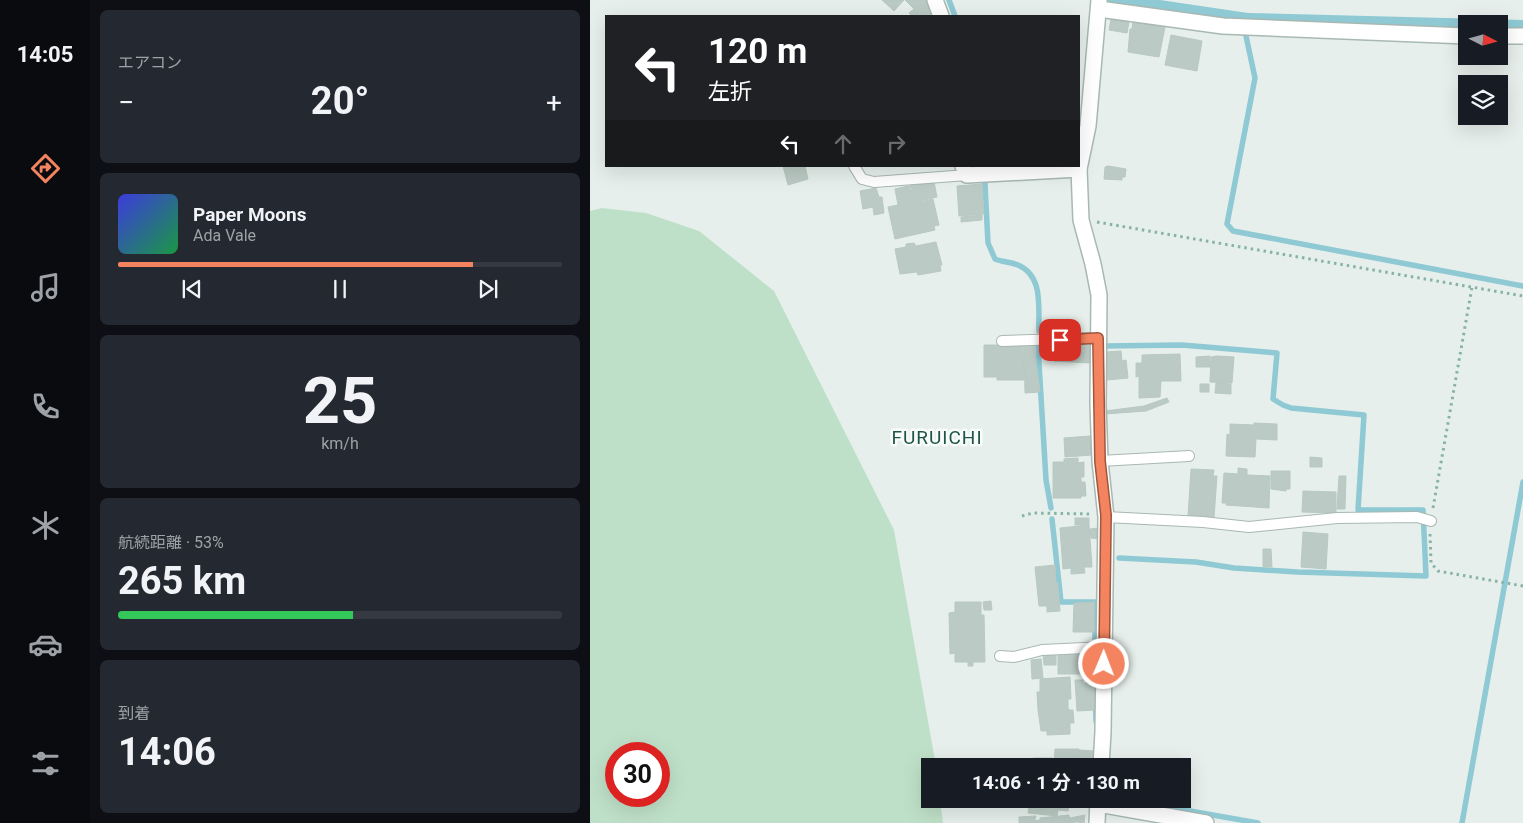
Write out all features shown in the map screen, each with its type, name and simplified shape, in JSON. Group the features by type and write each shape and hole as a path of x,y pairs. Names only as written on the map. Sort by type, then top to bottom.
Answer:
{"street":[{"path":"935,0 941,15"},
{"path":"1080,164 1088,126 1099,4 1223,26 1458,36"},
{"path":"1508,36 1523,36"},
{"path":"965,171 1079,169 1081,220 1099,295 1100,461 1106,516 1101,758"},
{"path":"1096,823 1097,808"},
{"path":"1129,808 1206,823"}],"lane":[{"path":"855,167 862,179 874,182 965,171"},
{"path":"1002,341 1098,338"},
{"path":"1100,461 1189,456"},
{"path":"1106,516 1249,527 1337,518 1417,517 1431,520"},
{"path":"1000,656 1014,657 1042,650 1105,647"}],"path":[{"path":"1081,220 1108,223 1523,296"},
{"path":"1472,287 1431,520 1431,563 1438,571 1523,586"},
{"path":"1022,516 1033,513 1106,516"}],"green space":[{"path":"602,208 646,213 699,231 774,291 894,530 935,758 921,758 921,808 941,808 943,823 590,823 590,211"}],"water":[{"path":"1103,0 1160,0 1248,13 1458,18 1458,31 1214,22 1106,4"},
{"path":"1508,20 1523,20 1523,32 1508,32"}],"building":[{"path":"882,0 904,0 894,11"},
{"path":"905,0 929,0 926,4 934,13 932,15 911,15 909,13 914,9"},
{"path":"1111,19 1129,22 1127,33 1109,30"},
{"path":"1133,22 1165,27 1159,57 1128,52 1130,29 1132,29"},
{"path":"1171,35 1202,41 1197,71 1165,65"},
{"path":"783,167 805,167 808,179 788,185"},
{"path":"1105,167 1126,169 1125,177 1122,177 1122,180 1104,179"},
{"path":"934,182 937,197 915,202 912,188 909,186"},
{"path":"982,184 984,214 959,216 957,186"},
{"path":"908,186 911,189 915,203 933,199 939,225 934,226 935,230 895,239 888,207 898,205 895,189"},
{"path":"876,188 879,197 882,197 884,213 874,215 873,207 863,209 860,191"},
{"path":"982,215 982,220 961,222 961,217"},
{"path":"936,242 942,265 940,265 941,271 918,275 917,272 900,274 895,249 906,247 906,244 914,243 916,246"},
{"path":"1059,344 1090,345 1090,363 1054,361 1054,352 1059,351"},
{"path":"984,345 1023,345 1024,380 997,380 997,377 984,377"},
{"path":"1034,345 1040,392 1025,393 1024,346"},
{"path":"1121,351 1122,361 1126,360 1128,378 1107,380 1106,352"},
{"path":"1180,354 1181,381 1161,381 1160,397 1139,398 1139,376 1136,377 1136,363 1142,363 1142,355"},
{"path":"1210,356 1210,367 1196,367 1196,357"},
{"path":"1211,357 1234,357 1232,383 1210,382"},
{"path":"1216,383 1231,384 1231,394 1215,393"},
{"path":"1200,384 1209,384 1209,392 1200,392"},
{"path":"1167,398 1169,402 1146,411 1105,414 1105,411 1144,406"},
{"path":"1254,423 1277,424 1277,440 1256,439 1255,457 1226,456 1227,434 1230,435 1230,424 1254,425"},
{"path":"1090,436 1092,455 1065,457 1064,438"},
{"path":"1310,457 1322,458 1322,467 1310,467"},
{"path":"1078,458 1078,463 1084,462 1084,477 1081,477 1081,482 1085,482 1086,496 1081,496 1081,498 1053,498 1053,462 1064,462 1064,459"},
{"path":"1238,468 1247,469 1247,475 1270,476 1269,508 1226,505 1226,503 1222,503 1224,473 1238,474"},
{"path":"1191,469 1214,470 1213,476 1217,476 1214,518 1188,516"},
{"path":"1271,471 1290,471 1290,489 1286,489 1286,491 1271,489"},
{"path":"1339,476 1346,476 1345,509 1337,509"},
{"path":"1303,491 1336,492 1336,513 1302,512"},
{"path":"1075,518 1089,518 1089,525 1075,525"},
{"path":"1089,525 1092,567 1084,567 1085,573 1071,574 1071,568 1063,569 1060,528"},
{"path":"1098,528 1099,539 1091,538 1090,529"},
{"path":"1303,532 1328,534 1326,569 1301,567"},
{"path":"1263,549 1271,549 1272,567 1263,567"},
{"path":"1055,565 1060,611 1047,612 1047,606 1039,606 1035,567"},
{"path":"991,601 992,610 984,610 983,602"},
{"path":"955,602 981,602 981,615 984,615 985,662 973,662 973,666 968,666 968,662 955,662 955,653 950,654 949,613 955,612"},
{"path":"1094,602 1094,632 1073,632 1074,603"},
{"path":"1058,652 1089,653 1089,674 1058,674"},
{"path":"1043,653 1056,653 1056,665 1044,665"},
{"path":"1041,659 1043,678 1032,679 1031,660"},
{"path":"1070,677 1071,699 1068,699 1068,708 1073,710 1074,723 1070,723 1070,734 1047,735 1047,731 1041,731 1038,710 1037,692 1040,692 1040,679"},
{"path":"1075,680 1083,680 1083,683 1094,683 1095,710 1077,711"},
{"path":"1055,749 1079,749 1078,758 1054,758"},
{"path":"1079,750 1094,751 1094,758 1079,758"},
{"path":"1029,808 1068,808 1068,811 1058,810 1057,816 1028,813"},
{"path":"1069,815 1070,821 1075,821 1075,823 1035,823 1034,821 1040,820 1040,818"},
{"path":"1085,815 1084,823 1070,821 1070,818"},
{"path":"1036,816 1034,823 1019,823 1019,817"}],"waterway":[{"path":"949,0 955,15"},
{"path":"1246,36 1255,78 1227,224 1233,231 1523,286"},
{"path":"984,167 988,243 995,259 1018,265 1032,277 1038,294 1039,331"},
{"path":"1103,346 1182,345 1277,353 1273,399 1291,408 1364,415 1358,510 1423,510 1426,576 1297,572 1234,568 1196,562 1119,558"},
{"path":"1051,508 1046,480 1038,347 1057,347"},
{"path":"1462,823 1523,482"},
{"path":"1052,519 1061,602 1095,602 1095,640"},
{"path":"1094,656 1096,721"},
{"path":"1173,808 1258,823"}],"district":[{"name":"FURUICHI","path":"937,437"}],"route":[{"path":"1060,340 1098,338 1100,461 1106,515 1104,664"}]}
